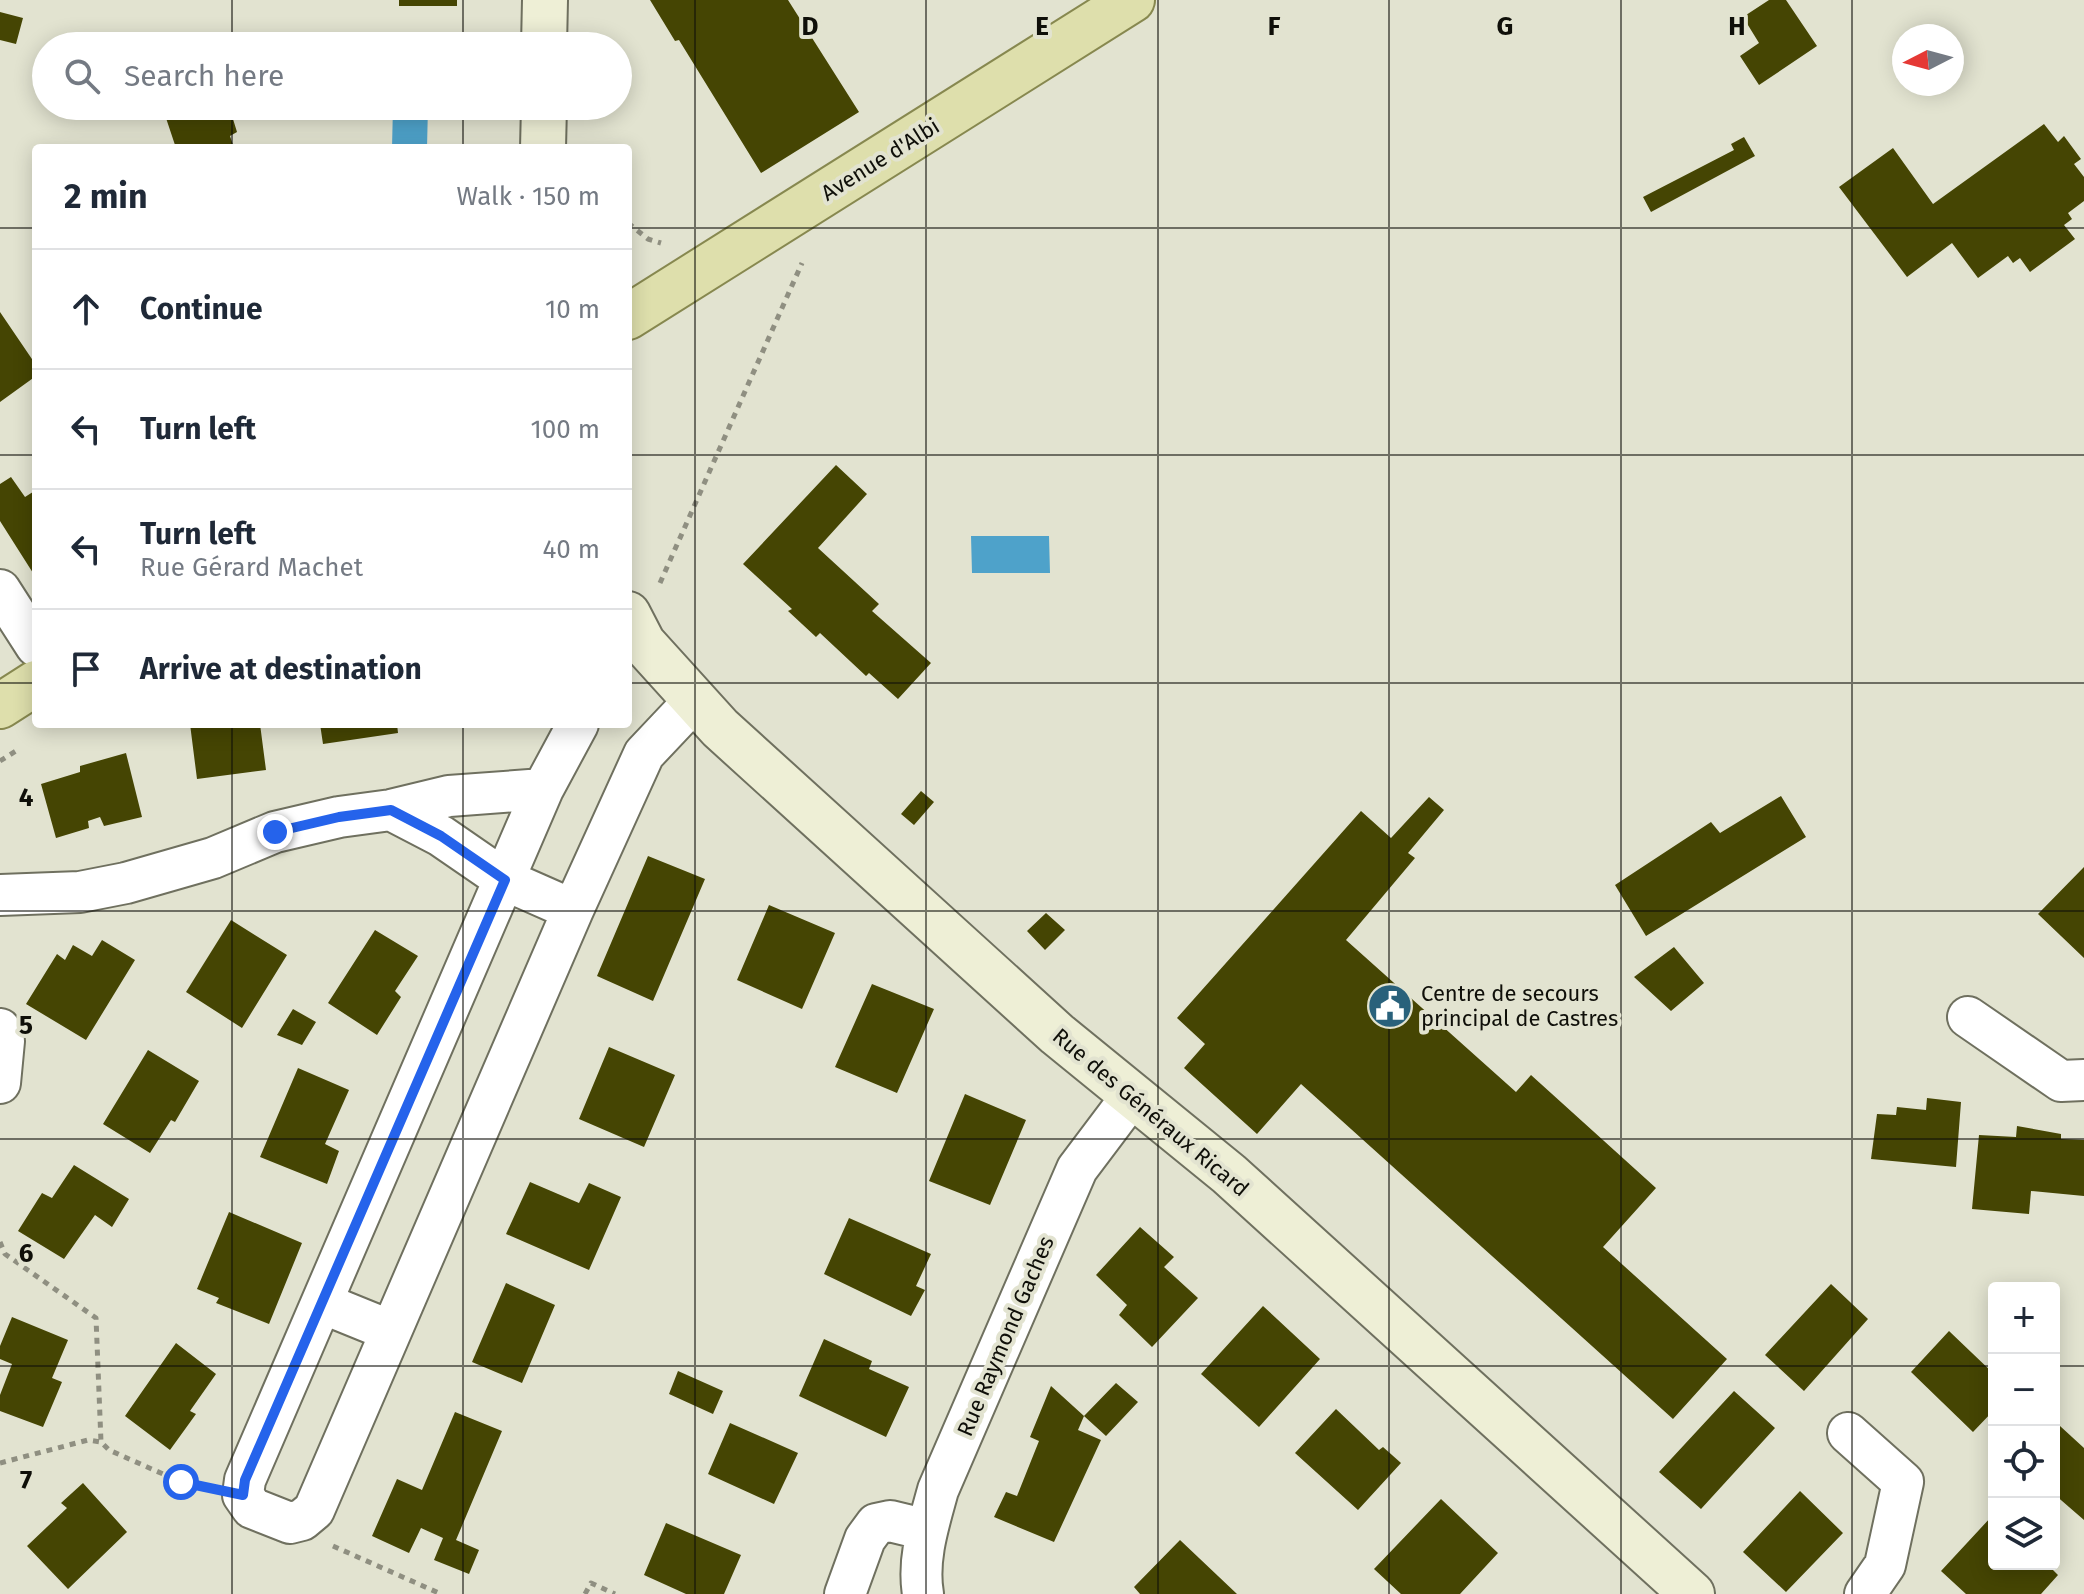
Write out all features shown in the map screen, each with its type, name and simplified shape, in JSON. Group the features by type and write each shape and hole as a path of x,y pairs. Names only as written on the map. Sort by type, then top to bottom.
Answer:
{"main road":[{"name":"Avenue d'Albi","path":"632,314 1132,0"},
{"path":"0,706 32,686"}],"street":[{"path":"544,32 545,0"},
{"path":"543,144 544,120"},
{"path":"0,590 32,640"},
{"name":"Rue des Généraux Ricard","path":"638,627 720,728 1057,1034 1229,1174 1692,1594"},
{"path":"576,728 543,789 245,1480 243,1495 252,1508 290,1523 302,1520 314,1510 573,910 644,754 695,700"},
{"path":"0,895 80,892 126,883 213,858 275,832 339,817 391,810 449,796 543,789"},
{"path":"391,810 441,836 505,880 573,910"},
{"path":"1968,1017 2061,1081 2084,1080"},
{"path":"0,1029 4,1041 0,1083"},
{"name":"Rue Raymond Gaches","path":"923,1594 920,1575 927,1530 938,1490 1077,1169 1132,1096"},
{"path":"322,1303 391,1331"},
{"path":"1848,1433 1903,1482 1885,1565 1865,1594"},
{"path":"845,1594 865,1539 876,1524 890,1521 927,1530"}],"path":[{"path":"638,627 805,255"},
{"path":"0,1242 5,1254 96,1318 101,1442"},
{"path":"0,1463 88,1440 101,1442 109,1450 181,1482 243,1495"},
{"path":"302,1520 322,1541 441,1594"},
{"path":"585,1594 591,1583 615,1594"}],"water":[{"path":"393,120 428,120 427,144 392,144"},
{"path":"971,536 1049,536 1050,573 972,573"}],"building":[{"path":"399,0 457,0 457,6 399,6"},
{"path":"650,0 788,0 859,112 761,173 679,40 675,41"},
{"path":"1769,0 1786,0 1817,46 1759,85 1740,56 1759,43 1743,17"},
{"path":"0,12 23,18 16,44 0,40"},
{"path":"167,120 233,120 237,132 230,136 233,144 175,144"},
{"path":"2044,124 2058,142 2064,136 2081,159 2074,164 2084,177 2084,201 2068,213 2072,219 2064,225 2075,239 2030,272 2020,258 2013,263 2008,256 1978,278 1952,243 1907,277 1839,187 1893,148 1933,204"},
{"path":"1744,137 1755,156 1651,212 1643,197 1734,150 1731,144"},
{"path":"0,312 32,359 32,379 0,402"},
{"path":"836,465 867,494 818,548 879,604 872,611 931,663 898,699 869,673 866,676 820,633 816,637 788,611 792,609 743,564"},
{"path":"11,477 25,497 32,493 32,571 0,521 0,484"},
{"path":"191,728 261,728 266,770 197,779"},
{"path":"321,728 397,728 398,733 323,744"},
{"path":"126,753 142,817 104,826 100,817 88,821 89,828 56,838 41,784 80,772 80,766"},
{"path":"921,791 934,802 914,825 901,814"},
{"path":"1781,796 1806,837 1646,936 1615,885 1711,822 1720,833"},
{"path":"1429,797 1444,810 1408,853 1415,858 1346,940 1516,1092 1531,1075 1656,1188 1603,1247 1727,1359 1673,1419 1301,1084 1257,1134 1184,1068 1205,1044 1177,1018 1361,811 1391,838"},
{"path":"648,856 705,879 653,1001 597,976"},
{"path":"2084,867 2084,958 2038,914"},
{"path":"769,905 835,933 802,1009 737,980"},
{"path":"1046,913 1065,930 1045,950 1027,931"},
{"path":"231,920 287,955 242,1028 186,992"},
{"path":"375,930 418,956 395,991 401,997 377,1035 328,1003"},
{"path":"102,940 135,960 86,1040 26,1004 57,954 65,960 73,945 92,956"},
{"path":"1674,947 1704,983 1671,1011 1634,977"},
{"path":"872,984 934,1009 897,1093 835,1067"},
{"path":"293,1009 316,1022 302,1045 277,1035"},
{"path":"609,1047 675,1075 644,1147 579,1119"},
{"path":"148,1050 199,1081 175,1122 171,1120 150,1153 103,1124"},
{"path":"298,1068 349,1090 325,1144 339,1151 327,1184 260,1157"},
{"path":"965,1094 1026,1120 990,1205 929,1181"},
{"path":"1927,1098 1961,1102 1956,1167 1871,1159 1877,1114 1896,1115 1897,1107 1926,1110"},
{"path":"2017,1126 2061,1134 2061,1139 2084,1140 2084,1196 2031,1191 2029,1214 1972,1209 1979,1135 2016,1137"},
{"path":"74,1165 129,1199 112,1227 95,1215 64,1259 18,1231 42,1193 52,1198"},
{"path":"530,1182 579,1203 589,1183 621,1197 589,1270 506,1234"},
{"path":"229,1212 302,1243 269,1324 216,1303 219,1298 197,1289"},
{"path":"849,1218 931,1254 916,1286 925,1290 911,1316 824,1274"},
{"path":"1140,1227 1174,1257 1164,1267 1198,1298 1152,1347 1119,1315 1127,1305 1096,1275"},
{"path":"506,1283 555,1305 522,1383 472,1362"},
{"path":"1831,1284 1868,1319 1804,1391 1765,1355"},
{"path":"1263,1306 1320,1359 1259,1427 1201,1374"},
{"path":"12,1317 68,1340 52,1378 62,1382 43,1427 0,1411 0,1395 12,1364 0,1359 0,1346"},
{"path":"1949,1331 1988,1368 1988,1416 1973,1432 1911,1372"},
{"path":"824,1339 872,1361 869,1369 909,1387 886,1437 799,1396"},
{"path":"176,1343 216,1374 190,1411 196,1414 170,1450 125,1416"},
{"path":"678,1371 723,1391 713,1414 669,1394"},
{"path":"1116,1383 1138,1402 1106,1436 1084,1416"},
{"path":"1051,1386 1084,1416 1078,1430 1101,1440 1054,1542 994,1517 1006,1492 1017,1496 1039,1441 1030,1437"},
{"path":"1734,1391 1775,1428 1701,1509 1659,1472"},
{"path":"1336,1409 1379,1450 1383,1447 1401,1463 1358,1510 1295,1453"},
{"path":"455,1412 502,1431 456,1540 479,1550 469,1574 434,1560 443,1538 421,1528 409,1553 372,1536 397,1479 422,1490"},
{"path":"730,1423 798,1453 774,1504 708,1474"},
{"path":"2060,1426 2084,1448 2084,1520 2060,1499"},
{"path":"83,1483 127,1532 68,1589 27,1546 67,1508 61,1503"},
{"path":"1800,1491 1843,1533 1786,1592 1743,1552"},
{"path":"1441,1499 1498,1553 1460,1594 1401,1594 1374,1569"},
{"path":"1988,1520 1988,1570 2053,1570 2058,1575 2041,1594 1966,1594 1941,1571"},
{"path":"666,1523 741,1555 724,1594 686,1594 644,1575"},
{"path":"1180,1540 1237,1594 1140,1594 1134,1587"}],"place":[{"name":"Centre de secours principal de Castres","path":"1390,1006"}],"route":[{"path":"181,1482 243,1495 245,1480 505,880 441,836 391,810 339,817 275,832"}]}
